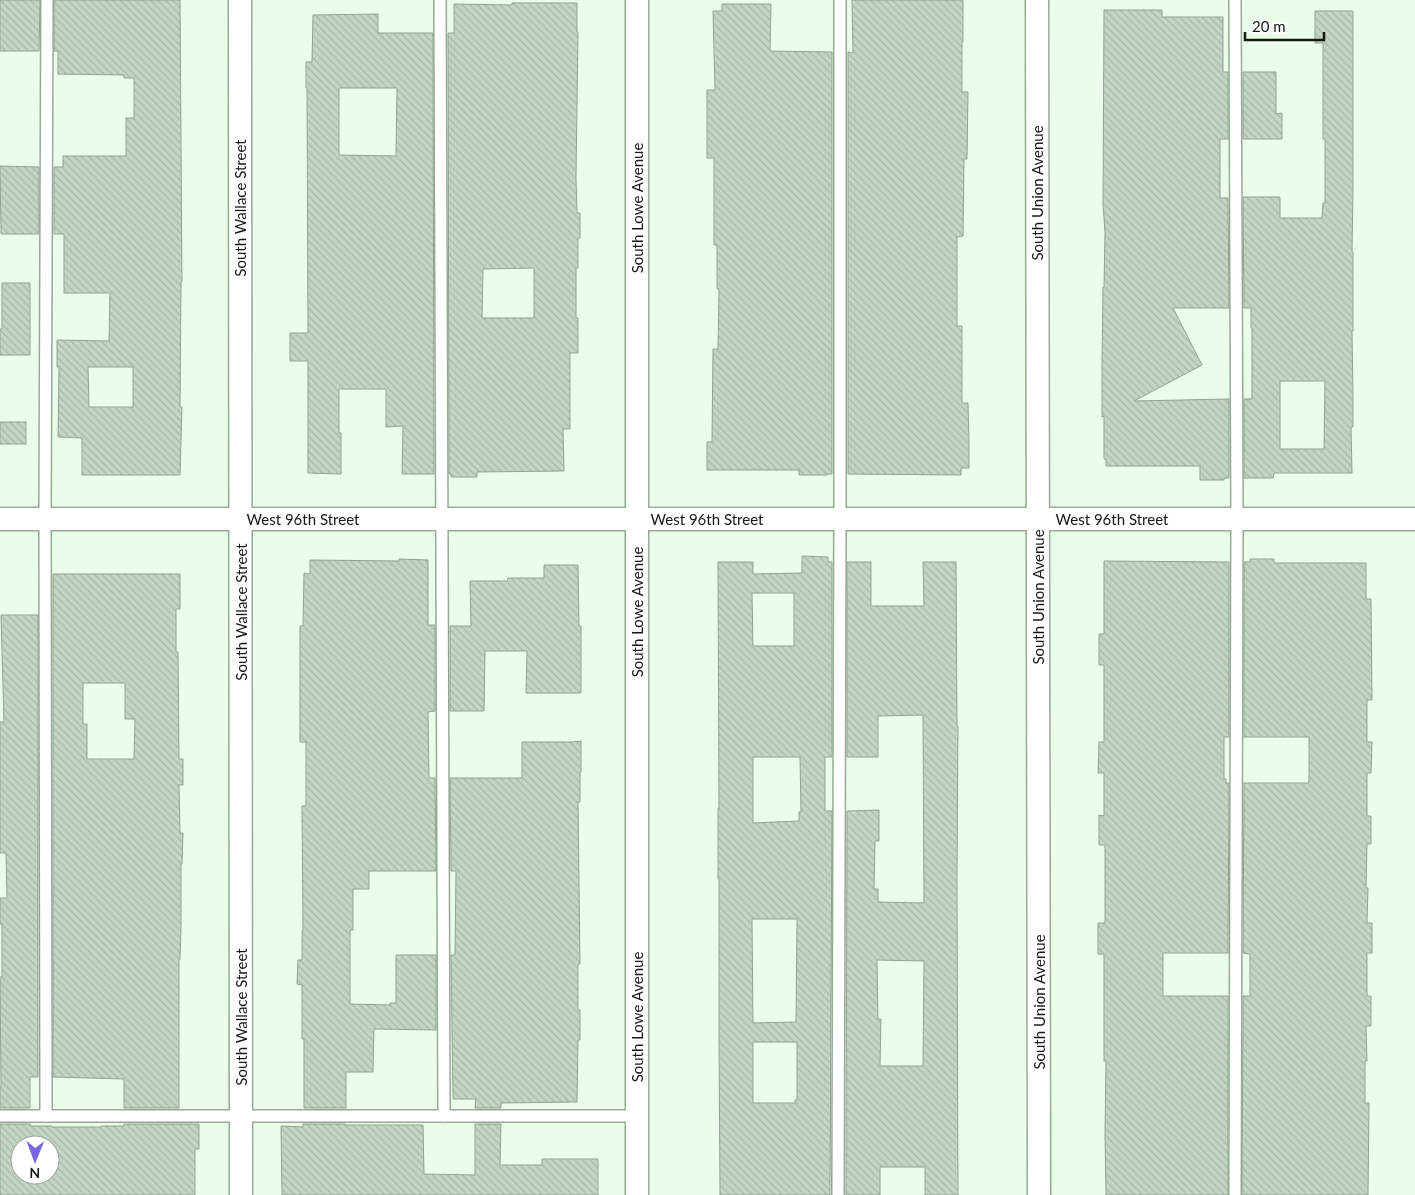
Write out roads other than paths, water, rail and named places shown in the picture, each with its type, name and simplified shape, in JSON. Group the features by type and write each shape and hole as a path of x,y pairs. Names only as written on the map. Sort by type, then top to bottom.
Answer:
{"street":[{"name":"South Wallace Street","path":"240,0 241,1195"},
{"name":"South Lowe Avenue","path":"637,0 637,1195"},
{"name":"South Union Avenue","path":"1037,0 1039,1195"},
{"name":"West 96th Street","path":"0,519 1415,519"}],"lane":[{"path":"46,1116 47,0"},
{"path":"440,0 444,1116"},
{"path":"838,1195 840,0"},
{"path":"1235,0 1237,519 1235,1195"},
{"path":"0,1116 637,1116"}]}
